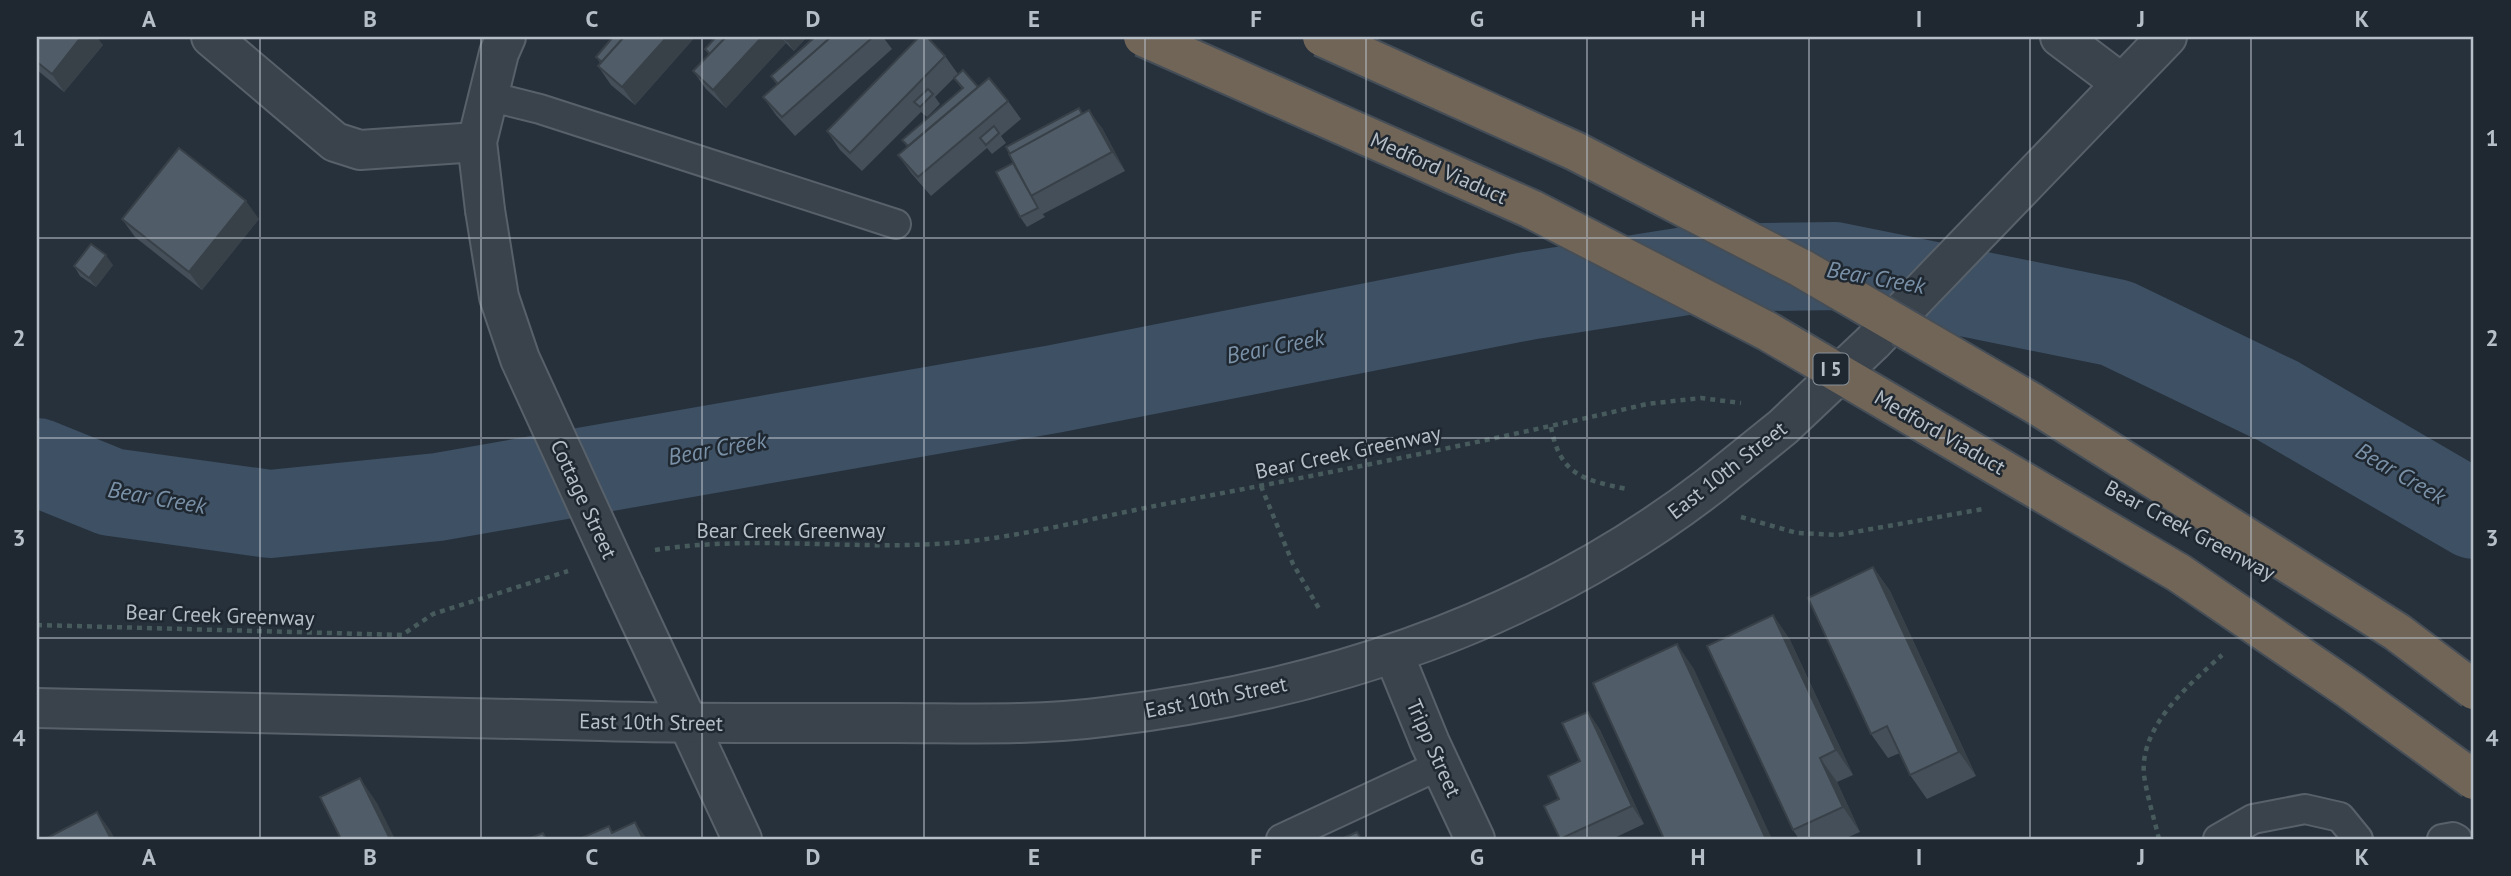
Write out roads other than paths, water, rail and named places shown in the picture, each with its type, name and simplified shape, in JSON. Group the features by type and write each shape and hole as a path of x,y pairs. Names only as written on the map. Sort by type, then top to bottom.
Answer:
{"highway":[{"name":"Medford Viaduct","path":"1143,37 1531,209 1768,331 2179,573 2350,690 2474,780"},
{"path":"1322,37 1575,151 1801,268 2033,403 2397,632 2474,690"}],"street":[{"path":"211,37 335,142 360,150 477,142 506,37"},
{"path":"2060,37 2121,83"},
{"name":"East 10th Street","path":"37,708 688,723 984,723 1101,718 1264,691 1394,655 1472,625 1564,582 1642,537 1783,427 1873,342 2165,37"},
{"name":"Cottage Street","path":"477,142 499,297 520,359 743,839"},
{"name":"Tripp Street","path":"1394,655 1440,765 1475,839"}],"lane":[{"path":"488,96 540,109 896,223"},
{"path":"1281,839 1440,765"},
{"path":"2218,839 2253,819 2305,808 2340,817 2358,839"},
{"path":"2442,839 2457,839"}],"waterway":[{"name":"Bear Creek","path":"37,462 111,492 270,514 438,497 1054,389 1527,296 1705,268 1835,266 2116,323 2278,401 2474,515"}]}
